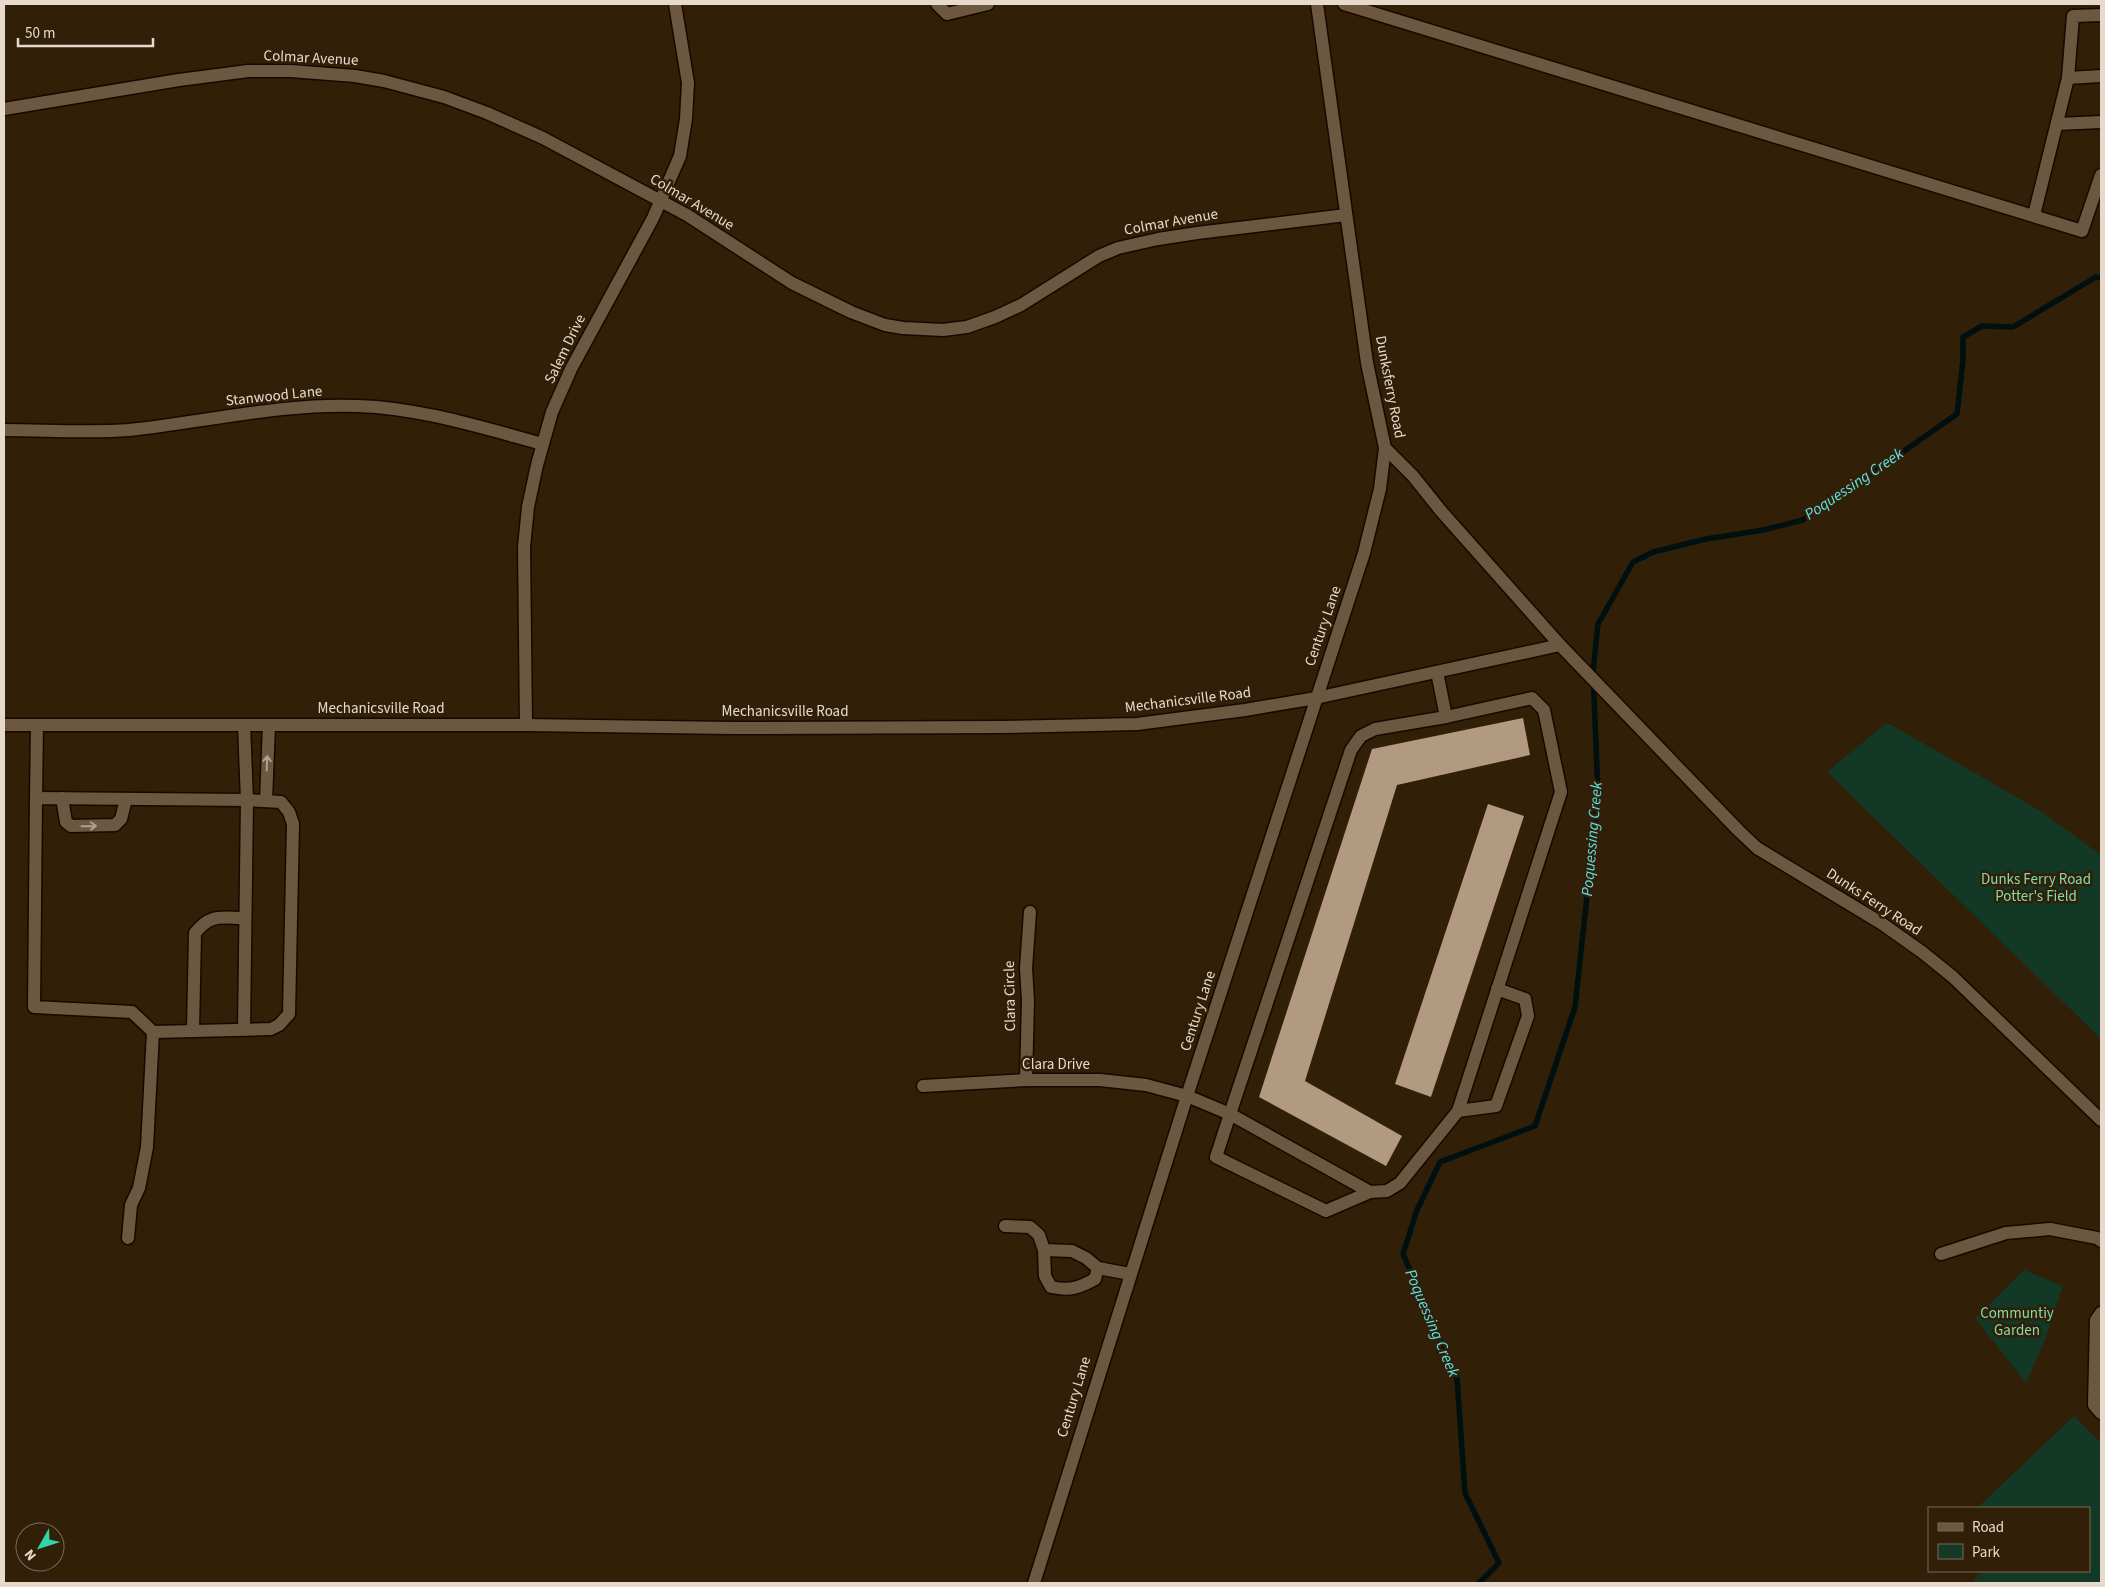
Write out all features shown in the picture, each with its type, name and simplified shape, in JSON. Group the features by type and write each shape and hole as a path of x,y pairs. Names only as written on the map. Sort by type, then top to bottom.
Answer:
{"street":[{"name":"Salem Drive","path":"526,725 524,548 528,507 552,412 571,369 661,201 680,156 686,119 688,83 675,4"},
{"path":"937,4 946,14 988,4"},
{"name":"Dunksferry Road","path":"1317,4 1367,363 1385,448 1413,476 1441,511 1560,645 1627,716"},
{"path":"1344,4 1362,7 2082,231 2101,175"},
{"path":"2034,215 2068,78 2073,16 2101,15"},
{"name":"Colmar Avenue","path":"4,109 179,80 248,71 291,70 355,76 384,81 444,97 487,113 543,138 687,215 785,280 814,295 885,325 903,328 942,330 967,327 995,317 1021,305 1099,256 1118,248 1197,233 1346,215"},
{"path":"2068,78 2101,76"},
{"path":"2057,124 2101,122"},
{"name":"Stanwood Lane","path":"4,430 127,430 320,406 360,406 394,409 447,419 543,444"},
{"name":"Century Lane","path":"1034,1583 1187,1096 1275,831 1316,698 1364,553 1380,489 1385,448"},
{"name":"Mechanicsville Road","path":"4,725 526,725 788,728 1137,724 1245,710 1316,698 1560,645"},
{"path":"1437,672 1446,717"},
{"path":"1532,698 1544,710 1561,792 1497,989 1458,1111 1400,1183 1387,1191 1370,1192 1326,1211 1216,1157 1351,750 1361,736 1375,730 1532,698"},
{"name":"Dunks Ferry Road","path":"1627,716 1738,830 1758,848 1882,923 1922,952 1953,977 2101,1120"},
{"path":"36,798 280,802 289,812 293,824 288,1014 279,1024 271,1029 153,1032 132,1012 34,1006 36,798 37,725"},
{"path":"244,725 247,800 244,1030"},
{"path":"266,801 269,725"},
{"path":"62,798 66,822 71,826 115,825 121,819 126,799"},
{"name":"Clara Circle","path":"1026,1080 1028,1001 1026,968 1030,912"},
{"path":"193,1031 196,933 205,921 216,918 245,918"},
{"path":"1458,1111 1496,1106 1528,1016 1525,999 1497,989"},
{"path":"128,1238 131,1206 139,1188 147,1147 153,1032"},
{"name":"Clara Drive","path":"923,1086 1026,1080 1100,1080 1146,1085 1187,1096 1230,1114 1370,1192"},
{"path":"1005,1226 1030,1227 1039,1236 1044,1250 1044,1276 1052,1287 1061,1289 1080,1288 1095,1279 1098,1268"},
{"path":"1941,1254 2006,1233 2024,1231 2050,1229 2097,1238 2101,1241"},
{"path":"1044,1250 1072,1251 1086,1258 1098,1268 1130,1274"},
{"path":"2101,1313 2096,1320 2094,1405 2101,1413"}],"green space":[{"name":"Dunks Ferry Road Potter's Field","path":"1885,724 1890,724 2042,812 2101,855 2101,1039 1827,772"},
{"name":"Communtiy Garden","path":"2024,1270 2063,1286 2045,1340 2026,1383 1975,1318"},
{"path":"2074,1416 2101,1443 2101,1583 1972,1583 1981,1572 2090,1572 2090,1507 1978,1507"}],"building":[{"path":"1523,718 1530,755 1397,785 1305,1081 1402,1136 1386,1166 1259,1097 1372,749"},
{"path":"1488,804 1524,816 1431,1097 1395,1084"}],"waterway":[{"name":"Poquessing Creek","path":"1479,1583 1499,1563 1465,1493 1457,1378 1403,1254 1417,1210 1440,1162 1535,1126 1575,1007 1598,794 1593,672 1598,624 1633,562 1653,552 1706,539 1763,530 1803,520 1829,499 1851,488 1957,414 1963,360 1963,337 1982,326 2013,327 2096,277 2101,278"}]}
